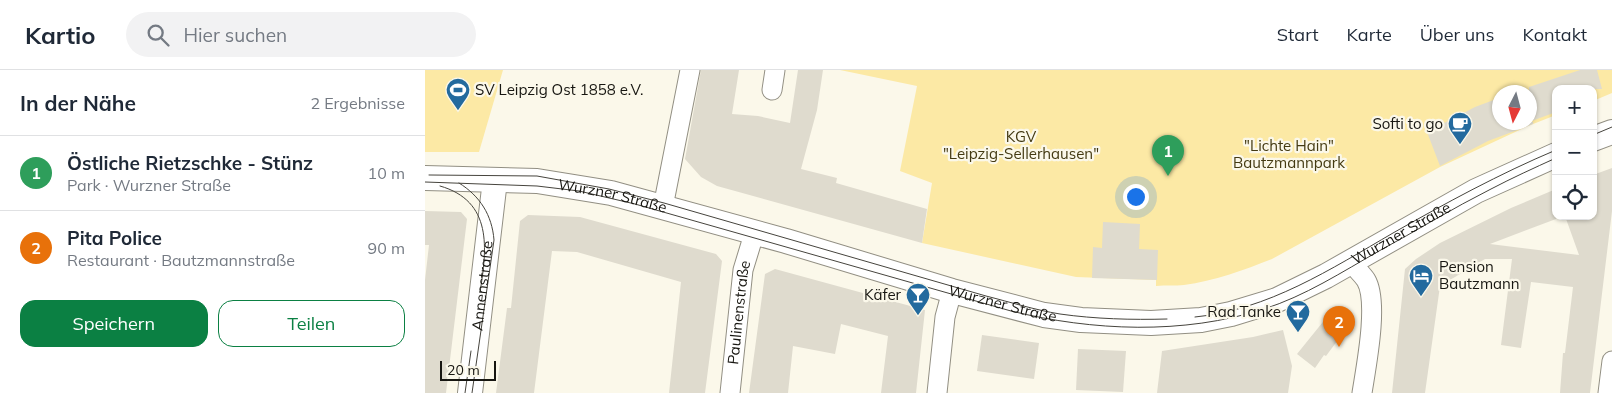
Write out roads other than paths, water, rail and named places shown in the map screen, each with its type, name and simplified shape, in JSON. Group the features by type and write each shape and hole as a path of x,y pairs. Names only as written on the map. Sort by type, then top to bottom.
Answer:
{"main road":[{"path":"1597,138 1612,132"},
{"name":"Wurzner Straße","path":"425,178 537,181 601,191 754,234 786,241 952,291 1044,315 1063,318 1151,323 1201,320 1231,314 1273,301 1312,284 1477,191 1552,157"},
{"name":"Annenstraße","path":"470,393 495,180"}],"street":[{"path":"663,207 690,70"},
{"path":"772,90 775,70"},
{"name":"Paulinenstraße","path":"730,393 743,270 754,234"},
{"path":"1351,262 1366,280 1372,305 1362,393"},
{"path":"937,393 945,317 952,291"},
{"path":"1608,393 1612,361"}],"tram line":[{"path":"1597,133 1612,127"},
{"path":"1195,317 1222,313 1248,306 1298,286 1473,189 1552,152"},
{"path":"425,182 537,186 579,191 635,204 1011,311 1074,323 1138,327 1202,323 1233,317 1279,304 1323,283 1477,196 1552,160"},
{"path":"429,175 537,176 609,189 1041,310 1100,318 1167,319"},
{"path":"459,183 473,194 484,207 491,222 494,240 472,393"},
{"path":"440,186 457,193 470,203 478,215 483,228 484,259 480,292"},
{"path":"465,393 471,351"}],"place":[{"name":"SV Leipzig Ost 1858 e.V.","path":"458,111"},
{"name":"Softi to go","path":"1460,145"},
{"name":"Östliche Rietzschke - Stünz","path":"1168,176"},
{"name":"Pension Bautzmann","path":"1421,297"},
{"name":"Käfer","path":"918,316"},
{"name":"Rad Tanke","path":"1298,333"},
{"name":"Pita Police","path":"1339,347"}],"park label":[{"name":"KGV \"Leipzig-Sellerhausen\"","path":"1021,146"},
{"name":"\"Lichte Hain\" Bautzmannpark","path":"1289,154"}]}
